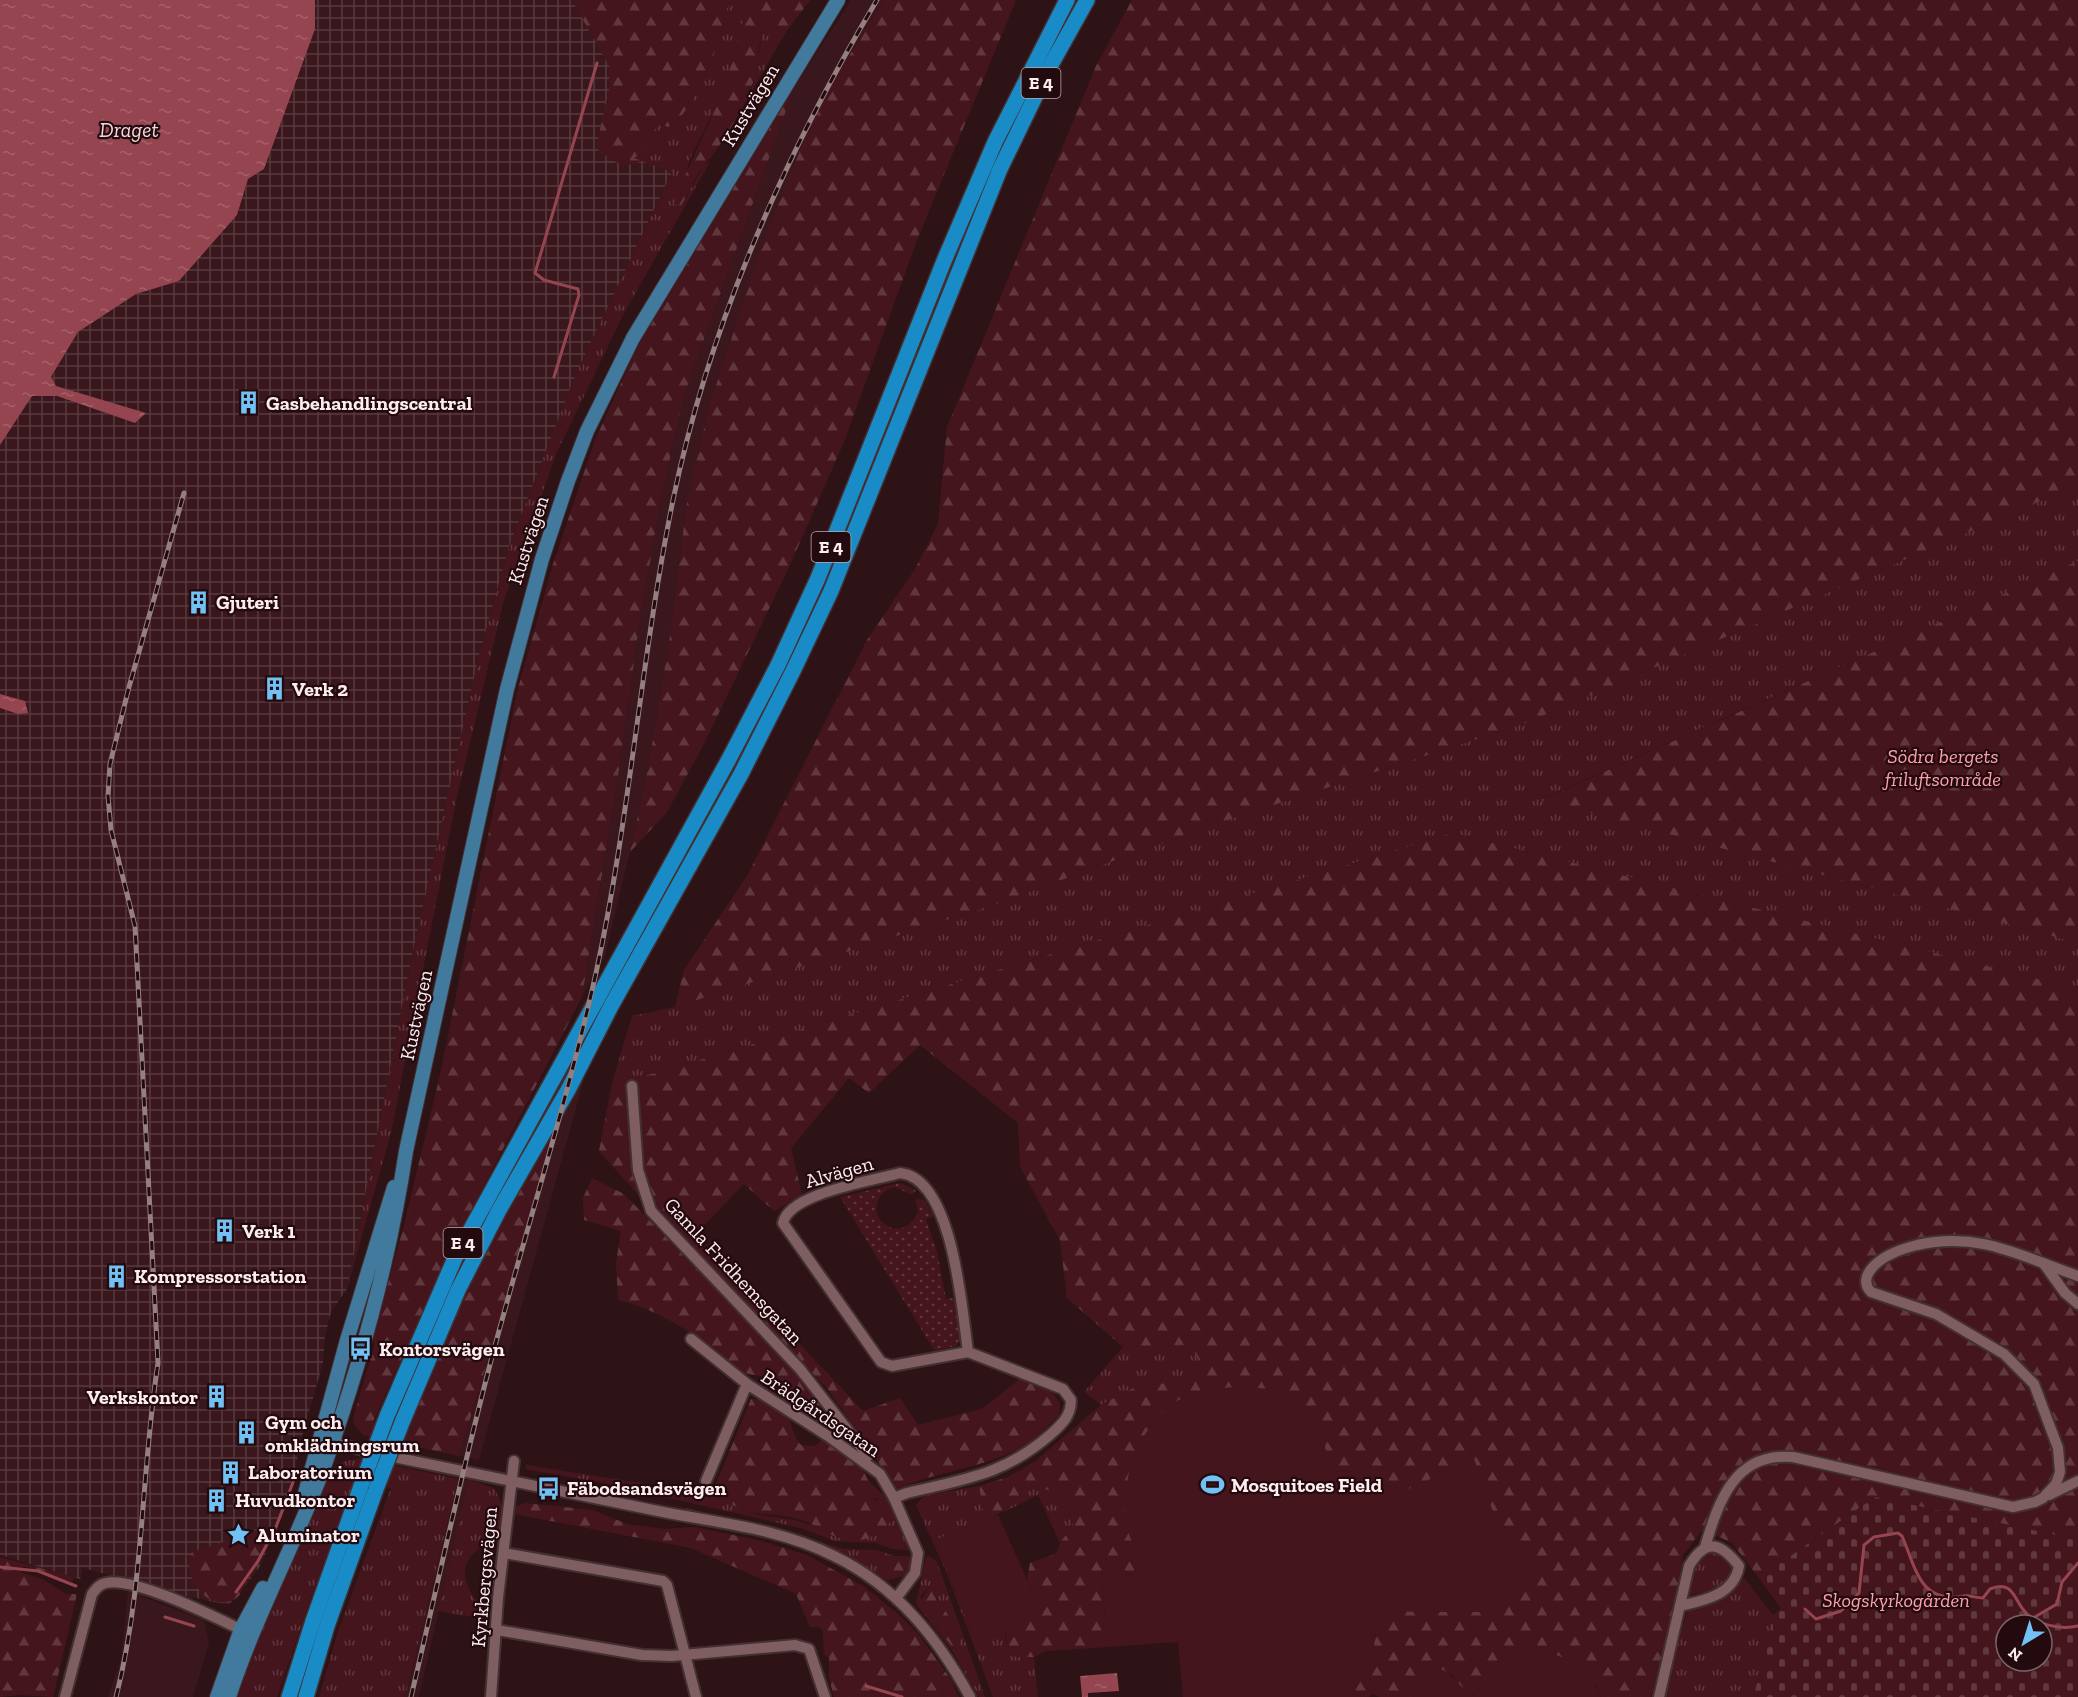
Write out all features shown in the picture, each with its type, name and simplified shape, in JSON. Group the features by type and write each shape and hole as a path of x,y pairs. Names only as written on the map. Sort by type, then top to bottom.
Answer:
{"highway":[{"name":"E 4","path":"290,1697 313,1621 368,1488 455,1258 723,770 778,664 818,578 944,261 995,142 1067,0"},
{"name":"E 4","path":"395,1418 499,1210 568,1090 610,1006 741,774 794,672 831,591 1000,169 1048,70 1087,0"},
{"name":"E 4","path":"306,1697 368,1488"}],"main road":[{"name":"Kustvägen","path":"247,1632 295,1522 325,1441 383,1221 406,1151 507,689 542,559 568,481 587,431 633,338 838,0"},
{"path":"217,1697 247,1632"},
{"path":"229,1697 247,1632"}],"street":[{"name":"Gamla Fridhemsgatan","path":"632,1086 639,1170 651,1211 813,1384 868,1456"},
{"name":"Alvägen","path":"900,1173 912,1174 921,1180 947,1229 969,1352 892,1366 881,1362 783,1223 787,1212 806,1198 900,1173"},
{"path":"2043,1498 2056,1484 2060,1463 2053,1433 2034,1384 2004,1354 1936,1314 1870,1292 1866,1288 1866,1280 1871,1268 1888,1255 1937,1240 1975,1241 2078,1276"},
{"path":"2043,1264 2065,1293 2078,1304"},
{"name":"Brädgårdsgatan","path":"691,1338 747,1384 828,1436 874,1470 894,1498 913,1537 919,1557 915,1573 897,1597"},
{"path":"894,1498 1000,1469 1031,1451 1068,1416 1071,1400 1063,1389 969,1352"},
{"path":"706,1481 747,1384"},
{"path":"325,1441 511,1481 752,1528 794,1540 834,1556 897,1597 936,1642 970,1697"},
{"path":"1705,1547 1721,1500 1734,1479 1745,1469 1773,1456 1793,1457 2013,1507 2035,1502 2078,1481"},
{"name":"Kyrkbergsvägen","path":"491,1697 514,1461"},
{"path":"1659,1697 1689,1566 1697,1552 1705,1547 1721,1548 1729,1553 1739,1566 1733,1584 1714,1597 1680,1606"},
{"path":"504,1553 663,1581 667,1585 696,1697"},
{"path":"65,1697 92,1594 107,1582 135,1587 190,1604 247,1632"},
{"path":"497,1630 642,1655 685,1654 795,1645 809,1649 815,1660 825,1697"}],"shaded area":[{"path":"315,0 655,0 643,43 672,172 575,376 509,547 479,656 413,951 347,1289 331,1312 325,1336 323,1363 301,1440 290,1498 259,1568 229,1605 181,1595 83,1568 80,1579 0,1555 0,445 31,396 57,396 135,423 145,413 55,386 51,378 78,332 136,294 179,281 237,215 248,179 264,169 314,29"},
{"path":"851,0 884,0 819,104 687,502 669,642 649,763 605,956 582,997 621,757 638,632 661,498 684,396 794,88"},
{"path":"588,1065 479,1460 459,1456 562,1111"},
{"path":"458,1479 469,1480 419,1697 405,1697"},
{"path":"129,1581 142,1584 140,1596 204,1620 209,1643 193,1697 108,1697 121,1659"}],"green space":[{"path":"572,0 729,0 715,50 689,106 679,119 668,127 660,124 649,135 640,154 634,158 642,161 635,164 618,163 596,148 609,89 609,66"},
{"path":"729,0 749,0 736,54 720,98 689,161 681,206 703,167 711,160 623,315 557,452 504,600 456,801 391,1133 347,1289 413,951 479,656 509,547 575,376 672,172 633,158 640,154 649,135 660,124 668,127 679,119 689,106 715,50"},
{"path":"749,0 810,0 786,32 775,26 768,26 761,40 754,80 741,109 724,139 697,175 681,206 674,204 725,86"},
{"path":"884,0 1016,0 917,240 844,442 789,567 704,744 667,812 630,852 649,763 669,642 687,502 709,407 765,237 819,104"},
{"path":"1132,0 2078,0 2078,485 1526,723 1203,828 993,905 675,1007 684,970 747,876 867,640 915,569 938,524 947,427 1096,66"},
{"path":"768,26 775,26 786,32 734,122 753,85 762,35"},
{"path":"794,88 684,396 661,498 638,632 621,757 582,997 449,1253 373,1422 403,1430 465,1289 503,1212 562,1111 459,1456 363,1435 353,1423 354,1415 374,1347 374,1335 404,1225 440,1075 517,692 553,564 595,440 639,344"},
{"path":"2078,485 2078,561 1542,799 2078,943 2078,989 1453,833 660,1072 612,1083 632,1016 675,1007 993,905 1203,828 1526,723"},
{"name":"Södra bergets friluftsområde","path":"2078,561 2078,943 1541,800"},
{"path":"1453,833 2078,989 2078,1542 2066,1537 1875,1497 1759,1578 1732,1543 1703,1529 1683,1555 1677,1596 1651,1697 1601,1697 1595,1684 1508,1662 1494,1680 1472,1694 1464,1691 1451,1674 1430,1674 1414,1697 1380,1697 1372,1694 1369,1697 1352,1697 1361,1672 1373,1653 1376,1628 1386,1611 1478,1612 1507,1531 1494,1515 1474,1460 1398,1494 1367,1471 1330,1472 1323,1438 1155,1424 1136,1456 1127,1488 1128,1521 1139,1556 1133,1575 1102,1573 1107,1647 1046,1651 1034,1657 1016,1657 1009,1649 1004,1627 1042,1613 1027,1579 1030,1563 1057,1553 1060,1543 1073,1525 1065,1494 1032,1486 999,1513 985,1521 979,1486 1008,1477 1034,1462 1101,1405 1135,1387 1205,1378 1192,1345 1123,1347 1067,1298 1060,1240 1020,1167 1018,1123 920,1045 869,1093 849,1078 791,1148 802,1195 774,1211 744,1184 693,1236 713,1259 728,1268 863,1411 900,1398 918,1425 982,1409 1020,1379 1052,1392 1060,1403 1059,1416 1024,1446 977,1465 897,1489 827,1388 643,1200 599,1151 612,1083 660,1072"},
{"path":"592,1178 624,1194 818,1395 844,1435 838,1438 783,1403 779,1385 774,1379 738,1370 682,1327 657,1314 618,1300 616,1263 621,1231 584,1220 583,1198"},
{"path":"900,1183 916,1190 912,1195 895,1187 886,1191 877,1202 878,1217 883,1223 894,1228 905,1227 918,1212 916,1199 924,1200 934,1216 926,1219 937,1252 946,1299 954,1298 962,1338 956,1346 934,1350 840,1197"},
{"path":"1192,1345 1205,1378 1135,1387 1101,1405 1084,1392 1123,1347"},
{"path":"1237,1387 1276,1389 1323,1438 1330,1472 1367,1471 1398,1494 1474,1459 1494,1515 1527,1555 1533,1577 1523,1593 1478,1612 1386,1611 1376,1628 1373,1653 1361,1672 1352,1697 1183,1697 1178,1642 1107,1647 1102,1573 1132,1575 1139,1556 1128,1531 1125,1497 1132,1462 1139,1446 1158,1417 1178,1400 1203,1391"},
{"path":"751,1399 780,1409 789,1418 801,1445 815,1446 824,1437 858,1461 869,1482 870,1497 890,1509 893,1519 871,1537 854,1541 834,1536 802,1520 745,1511 725,1498 715,1486"},
{"path":"360,1458 458,1479 405,1697 319,1697 338,1631 391,1488 355,1480 277,1697 236,1697 256,1632 328,1472 342,1462"},
{"path":"526,1465 704,1493 715,1486 726,1499 749,1512 816,1527 879,1500 870,1497 869,1482 885,1496 892,1506 911,1547 909,1550 892,1549 876,1543 834,1541 801,1528 594,1481 529,1470 526,1469"},
{"path":"469,1480 494,1488 502,1508 502,1522 497,1533 469,1559 465,1569 469,1589 490,1620 438,1611"},
{"path":"588,1486 784,1530 843,1549 877,1550 894,1556 910,1556 911,1564 904,1576 887,1580 856,1561 809,1540 760,1526"},
{"path":"979,1486 985,1521 935,1540 974,1638 1004,1627 1006,1642 1016,1657 1034,1657 1038,1697 993,1697 946,1571 916,1505 924,1496"},
{"path":"1032,1486 1065,1494 1073,1525 1060,1543 1038,1495 1002,1513 1015,1497"},
{"name":"Skogskyrkogården","path":"1875,1497 2066,1537 2078,1542 2078,1697 1753,1697 1766,1653 1773,1615 1781,1609 1759,1578"},
{"path":"525,1503 593,1510 627,1524 665,1529 694,1527 762,1541 807,1555 863,1586 898,1614 919,1635 950,1678 959,1697 834,1697 829,1678 829,1658 824,1654 823,1631 819,1627 810,1627 796,1594 691,1548 514,1514 517,1506"},
{"path":"998,1515 1042,1613 974,1638 935,1540"},
{"path":"264,1526 273,1532 239,1596 229,1602 209,1599 194,1584 190,1573 189,1563 192,1552 250,1533"},
{"path":"1710,1552 1725,1557 1731,1564 1728,1579 1724,1584 1712,1590 1690,1595 1688,1592 1696,1562"},
{"path":"929,1556 937,1562 985,1697 979,1697 953,1652 916,1604 926,1557","holes":["934,1581 941,1591 936,1597 954,1625 959,1645 955,1650 922,1610 921,1596"]},
{"path":"0,1557 73,1577 73,1582 28,1567 22,1567 21,1572 44,1580 66,1594 77,1594 53,1697 20,1695 0,1697"},
{"path":"899,1559 906,1562 909,1567 906,1572 893,1579 881,1575 880,1566"},
{"path":"938,1573 945,1589 936,1598 954,1625 959,1645 955,1650 922,1610 920,1602"},
{"path":"1744,1578 1773,1615 1766,1653 1753,1697 1663,1697 1687,1612 1731,1592"},
{"path":"1523,1648 1559,1656 1570,1661 1595,1685 1601,1697 1414,1697 1430,1674 1441,1669 1473,1694 1494,1680"}],"water":[{"name":"Draget","path":"0,0 315,0 315,29 264,169 248,179 237,215 179,281 136,294 78,332 51,377 56,386 146,413 135,423 57,396 32,396 0,445"},
{"path":"0,694 25,701 28,713 18,714 0,708"},
{"path":"1117,1673 1119,1691 1088,1693 1088,1697 1082,1697 1080,1676"}],"waterway":[{"path":"554,377 579,295 578,289 544,280 535,273 597,63"},
{"path":"236,1592 258,1561 276,1527 295,1477"},
{"path":"1805,1609 1816,1619 1841,1611 1859,1593 1864,1545 1874,1537 1898,1533 1902,1536 1922,1581 1938,1595 1983,1598 1990,1589 2003,1587 2011,1591 2022,1608 2033,1619 2055,1627 2078,1626"},
{"path":"2042,1613 2057,1604 2062,1582 2078,1563"},
{"path":"0,1567 38,1571 76,1586"},
{"path":"165,1617 194,1626"},
{"path":"866,1686 902,1697"}],"railway":[{"path":"411,1697 484,1386 561,1113 596,973 618,855 662,559 689,434 707,369 754,242 811,119 877,0"},
{"path":"116,1697 132,1614 158,1363 135,926 111,830 108,796 110,764 129,687 184,493"}],"place":[{"name":"Gasbehandlingscentral","path":"248,403"},
{"name":"Gjuteri","path":"198,602"},
{"name":"Verk 2","path":"274,689"},
{"name":"Verk 1","path":"224,1231"},
{"name":"Kompressorstation","path":"116,1276"},
{"name":"Kontorsvägen","path":"361,1349"},
{"name":"Verkskontor","path":"216,1397"},
{"name":"Gym och omklädningsrum","path":"247,1433"},
{"name":"Laboratorium","path":"230,1472"},
{"name":"Mosquitoes Field","path":"1213,1485"},
{"name":"Fäbodsandsvägen","path":"549,1488"},
{"name":"Huvudkontor","path":"217,1500"},
{"name":"Aluminator","path":"238,1535"}]}
